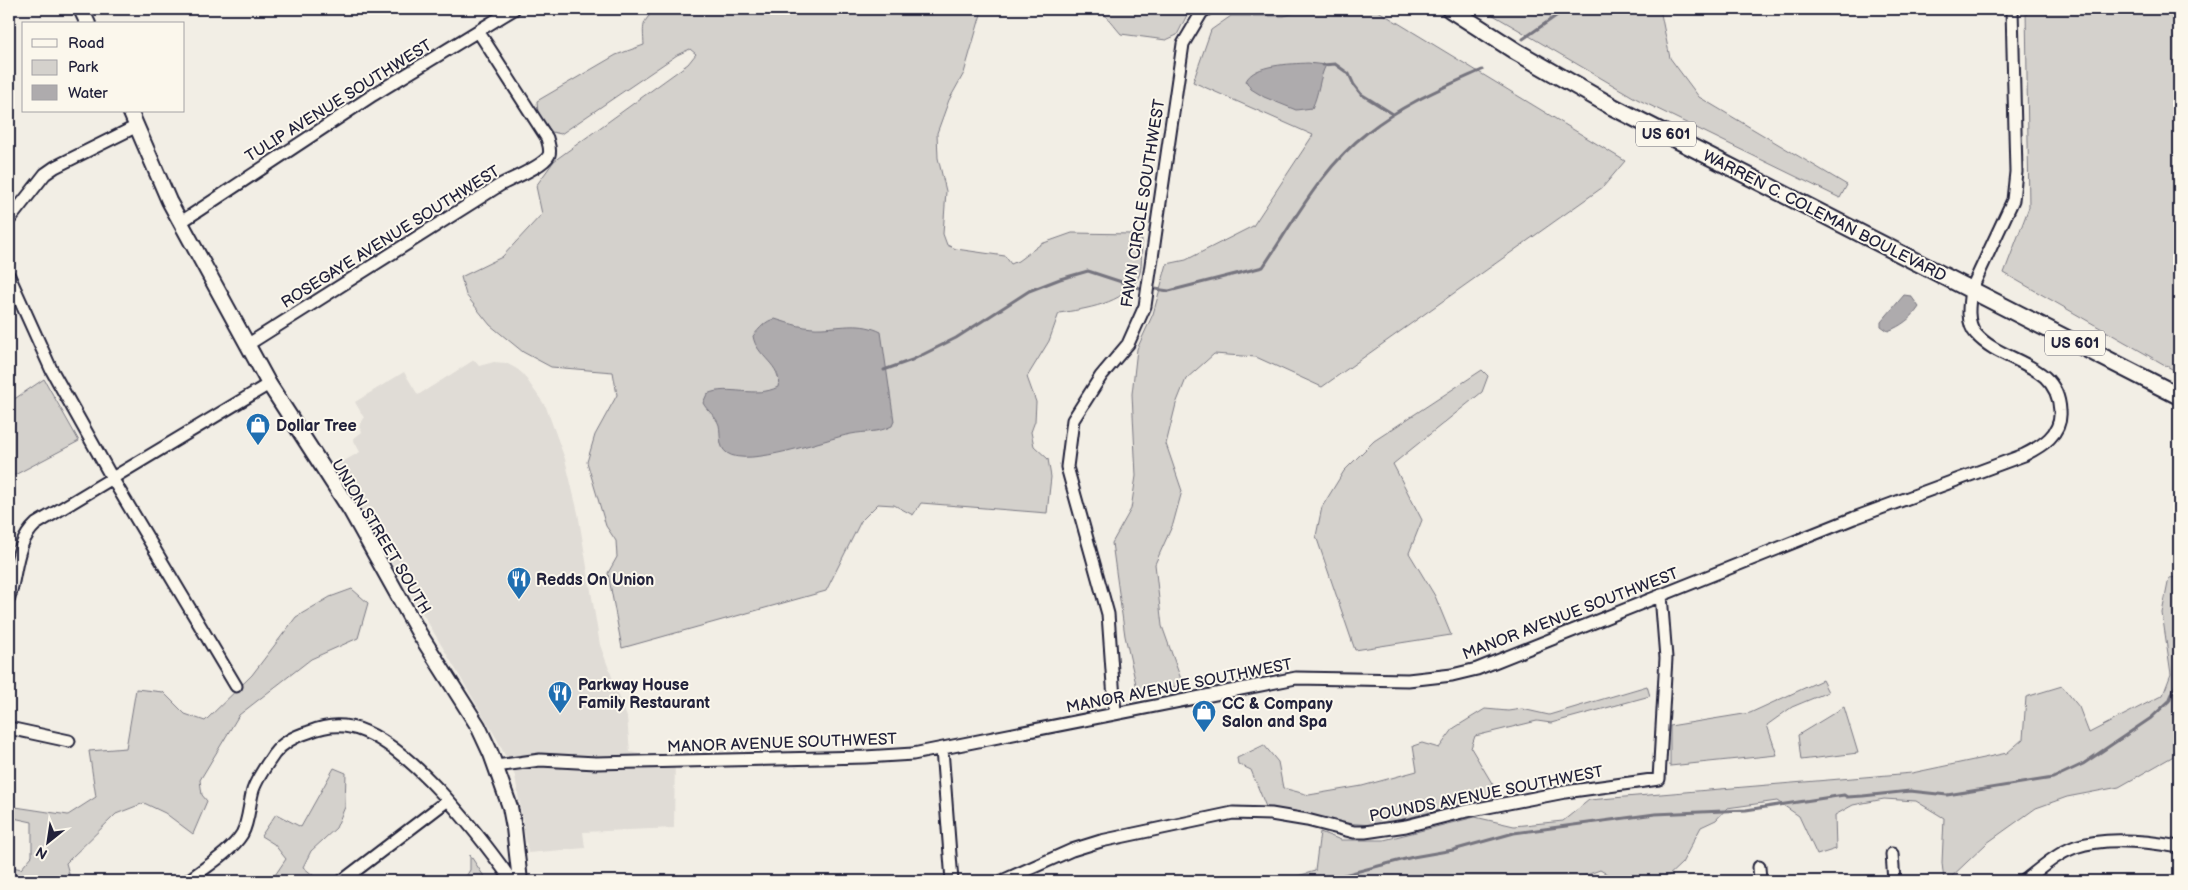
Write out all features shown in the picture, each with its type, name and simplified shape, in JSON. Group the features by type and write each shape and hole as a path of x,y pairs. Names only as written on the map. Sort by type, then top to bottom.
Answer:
{"highway":[{"name":"WARREN C. COLEMAN BOULEVARD","path":"1450,9 1517,52 1613,107 2179,396"}],"main road":[{"path":"81,9 87,22"},
{"name":"UNION STREET SOUTH","path":"130,112 181,222 269,384 351,511 419,633 478,726 496,766 508,800 514,828 520,881"}],"street":[{"name":"TULIP AVENUE SOUTHWEST","path":"181,222 373,95 514,9"},
{"name":"FAWN CIRCLE SOUTHWEST","path":"1115,713 1108,614 1067,467 1073,420 1100,376 1128,344 1145,306 1183,44 1202,12 1207,9"},
{"path":"1971,290 2013,200 2016,172 2012,9"},
{"name":"ROSEGAYE AVENUE SOUTHWEST","path":"247,344 500,185 543,162 549,155 549,145 546,138 478,31"},
{"path":"9,220 45,174 137,126"},
{"path":"9,276 51,369 112,478 236,686"},
{"name":"MANOR AVENUE SOUTHWEST","path":"496,766 540,760 596,763 864,757 913,754 942,750 1115,713 1296,678 1408,680 1452,675 1517,655 1854,518 2015,458 2035,449 2052,436 2060,422 2060,408 2058,398 2050,383 2037,370 1976,335 1972,329 1969,314 1971,290"},
{"path":"9,598 19,552 27,532 36,524 269,384"},
{"name":"POUNDS AVENUE SOUTHWEST","path":"1002,881 1072,850 1100,841 1216,816 1248,812 1272,814 1307,820 1354,832 1365,832 1406,826 1462,812 1565,792 1659,778 1666,658 1661,595"},
{"path":"188,881 228,850 242,833 254,788 275,753 291,739 316,729 340,726 366,732 396,750 411,763 448,800 512,881"},
{"path":"9,728 69,741"},
{"path":"942,750 952,881"},
{"path":"342,881 448,800"},
{"path":"2024,881 2049,862 2076,847 2099,842 2160,844 2179,847"},
{"path":"1892,854 1894,881"},
{"path":"1759,867 1760,881"}],"shaded area":[{"path":"474,360 479,366 494,362 506,363 517,369 523,374 546,407 565,459 578,513 600,645 627,717 630,752 675,755 674,828 583,832 585,848 528,853 515,776 497,739 335,466 360,452 353,439 362,432 359,427 364,418 355,402 404,372 418,395"}],"green space":[{"path":"657,9 988,9 981,14 964,73 949,100 937,133 938,158 946,191 943,234 947,245 956,249 1005,256 1011,264 1041,244 1072,233 1132,234 1142,240 1141,270 1132,287 1114,299 1092,307 1059,313 1049,341 1027,377 1036,402 1035,421 1031,432 1034,446 1048,459 1051,477 1047,513 921,503 913,515 894,505 878,504 861,521 826,591 622,648 608,573 617,557 616,541 606,526 587,462 595,435 617,395 613,372 551,367 523,352 490,325 466,295 461,277 502,257 542,214 536,186 554,161 688,64 696,54 690,49 677,55 561,134 552,132 538,114 537,101 616,55 644,45 644,24 648,17"},
{"path":"1100,9 1190,9 1177,35 1166,40 1121,34"},
{"path":"1308,9 1375,9 1625,161 1603,187 1322,387 1256,357 1214,354 1186,379 1176,404 1166,444 1182,491 1173,524 1155,564 1162,626 1183,685 1138,693 1125,636 1112,543 1131,509 1136,476 1132,394 1137,349 1153,314 1167,264 1186,260 1253,226 1313,135 1193,82 1211,30 1231,16 1284,16"},
{"path":"1483,9 1660,9 1670,58 1699,97 1847,185 1840,198 1635,98"},
{"path":"2026,9 2179,9 2179,373 2004,273 2029,207"},
{"path":"1482,370 1488,376 1482,392 1393,464 1422,520 1409,553 1435,596 1451,635 1355,650 1316,536 1322,507 1344,471 1374,441"},
{"path":"44,379 79,441 9,478 9,400 10,402"},
{"path":"2179,577 2179,753 2119,787 2067,797 2036,808 1987,843 1947,881 1944,881 1942,863 1944,818 1916,801 1884,799 1853,805 1835,815 1836,849 1817,855 1799,816 1777,801 1727,808 1716,820 1701,827 1682,863 1663,881 1619,881 1600,870 1581,877 1578,881 1280,881 1315,871 1320,832 1341,840 1384,840 1475,817 1514,826 1563,821 1589,800 1912,773 2007,753 2023,739 2026,697 2062,686 2079,707 2089,733 2163,695 2171,674 2162,613 2169,578"},
{"path":"352,589 368,603 358,638 311,659 239,715 200,780 202,795 207,801 193,834 165,813 144,803 116,814 66,863 71,881 9,881 9,866 21,869 32,856 32,822 9,817 9,806 68,815 96,797 89,751 126,748 136,689 163,692 185,714 205,721 252,675 296,617 330,597"},
{"path":"1822,680 1828,692 1792,707 1767,725 1777,755 1670,766 1670,726 1750,713"},
{"path":"1647,686 1650,696 1551,723 1537,721 1475,736 1471,748 1499,795 1399,820 1371,825 1332,822 1266,807 1251,770 1238,764 1237,758 1264,745 1278,762 1283,788 1309,795 1362,786 1417,771 1413,746 1422,743 1439,748 1454,728 1485,709 1508,711 1522,709 1549,715"},
{"path":"1844,707 1858,753 1801,760 1798,735"},
{"path":"334,768 346,773 345,807 336,828 311,851 303,867 314,876 315,881 271,881 286,859 274,844 261,836 276,814 301,827"},
{"path":"470,855 487,881 463,881 470,870"}],"water":[{"path":"1308,63 1326,65 1312,108 1296,110 1264,97 1251,89 1246,81 1250,75 1265,68"},
{"path":"1904,295 1911,296 1919,307 1906,321 1888,331 1881,326 1881,322"},
{"path":"775,319 810,328 859,326 881,332 894,421 892,426 877,431 851,434 769,455 737,457 727,453 721,444 718,422 703,403 707,394 715,391 760,392 778,387 777,373 759,350 753,336 766,323"}],"waterway":[{"path":"1523,39 1566,9"},
{"path":"1323,65 1335,64 1349,74 1361,94 1393,114"},
{"path":"1155,289 1169,291 1263,267 1310,195 1337,161 1352,146 1395,113 1438,90 1482,70"},
{"path":"884,370 912,360 956,338 1029,291 1060,279 1088,271 1140,288"},
{"path":"1321,881 1413,857 1453,850 1514,833 1655,814 1746,810 1844,795 1847,797 1910,791 1947,795 2053,778 2083,764 2151,718 2169,701 2178,680 2176,614 2179,605"}],"place":[{"name":"Dollar Tree","path":"258,446"},
{"name":"Redds On Union","path":"519,600"},
{"name":"Parkway House Family Restaurant","path":"560,714"},
{"name":"CC & Company Salon and Spa","path":"1204,733"}]}
